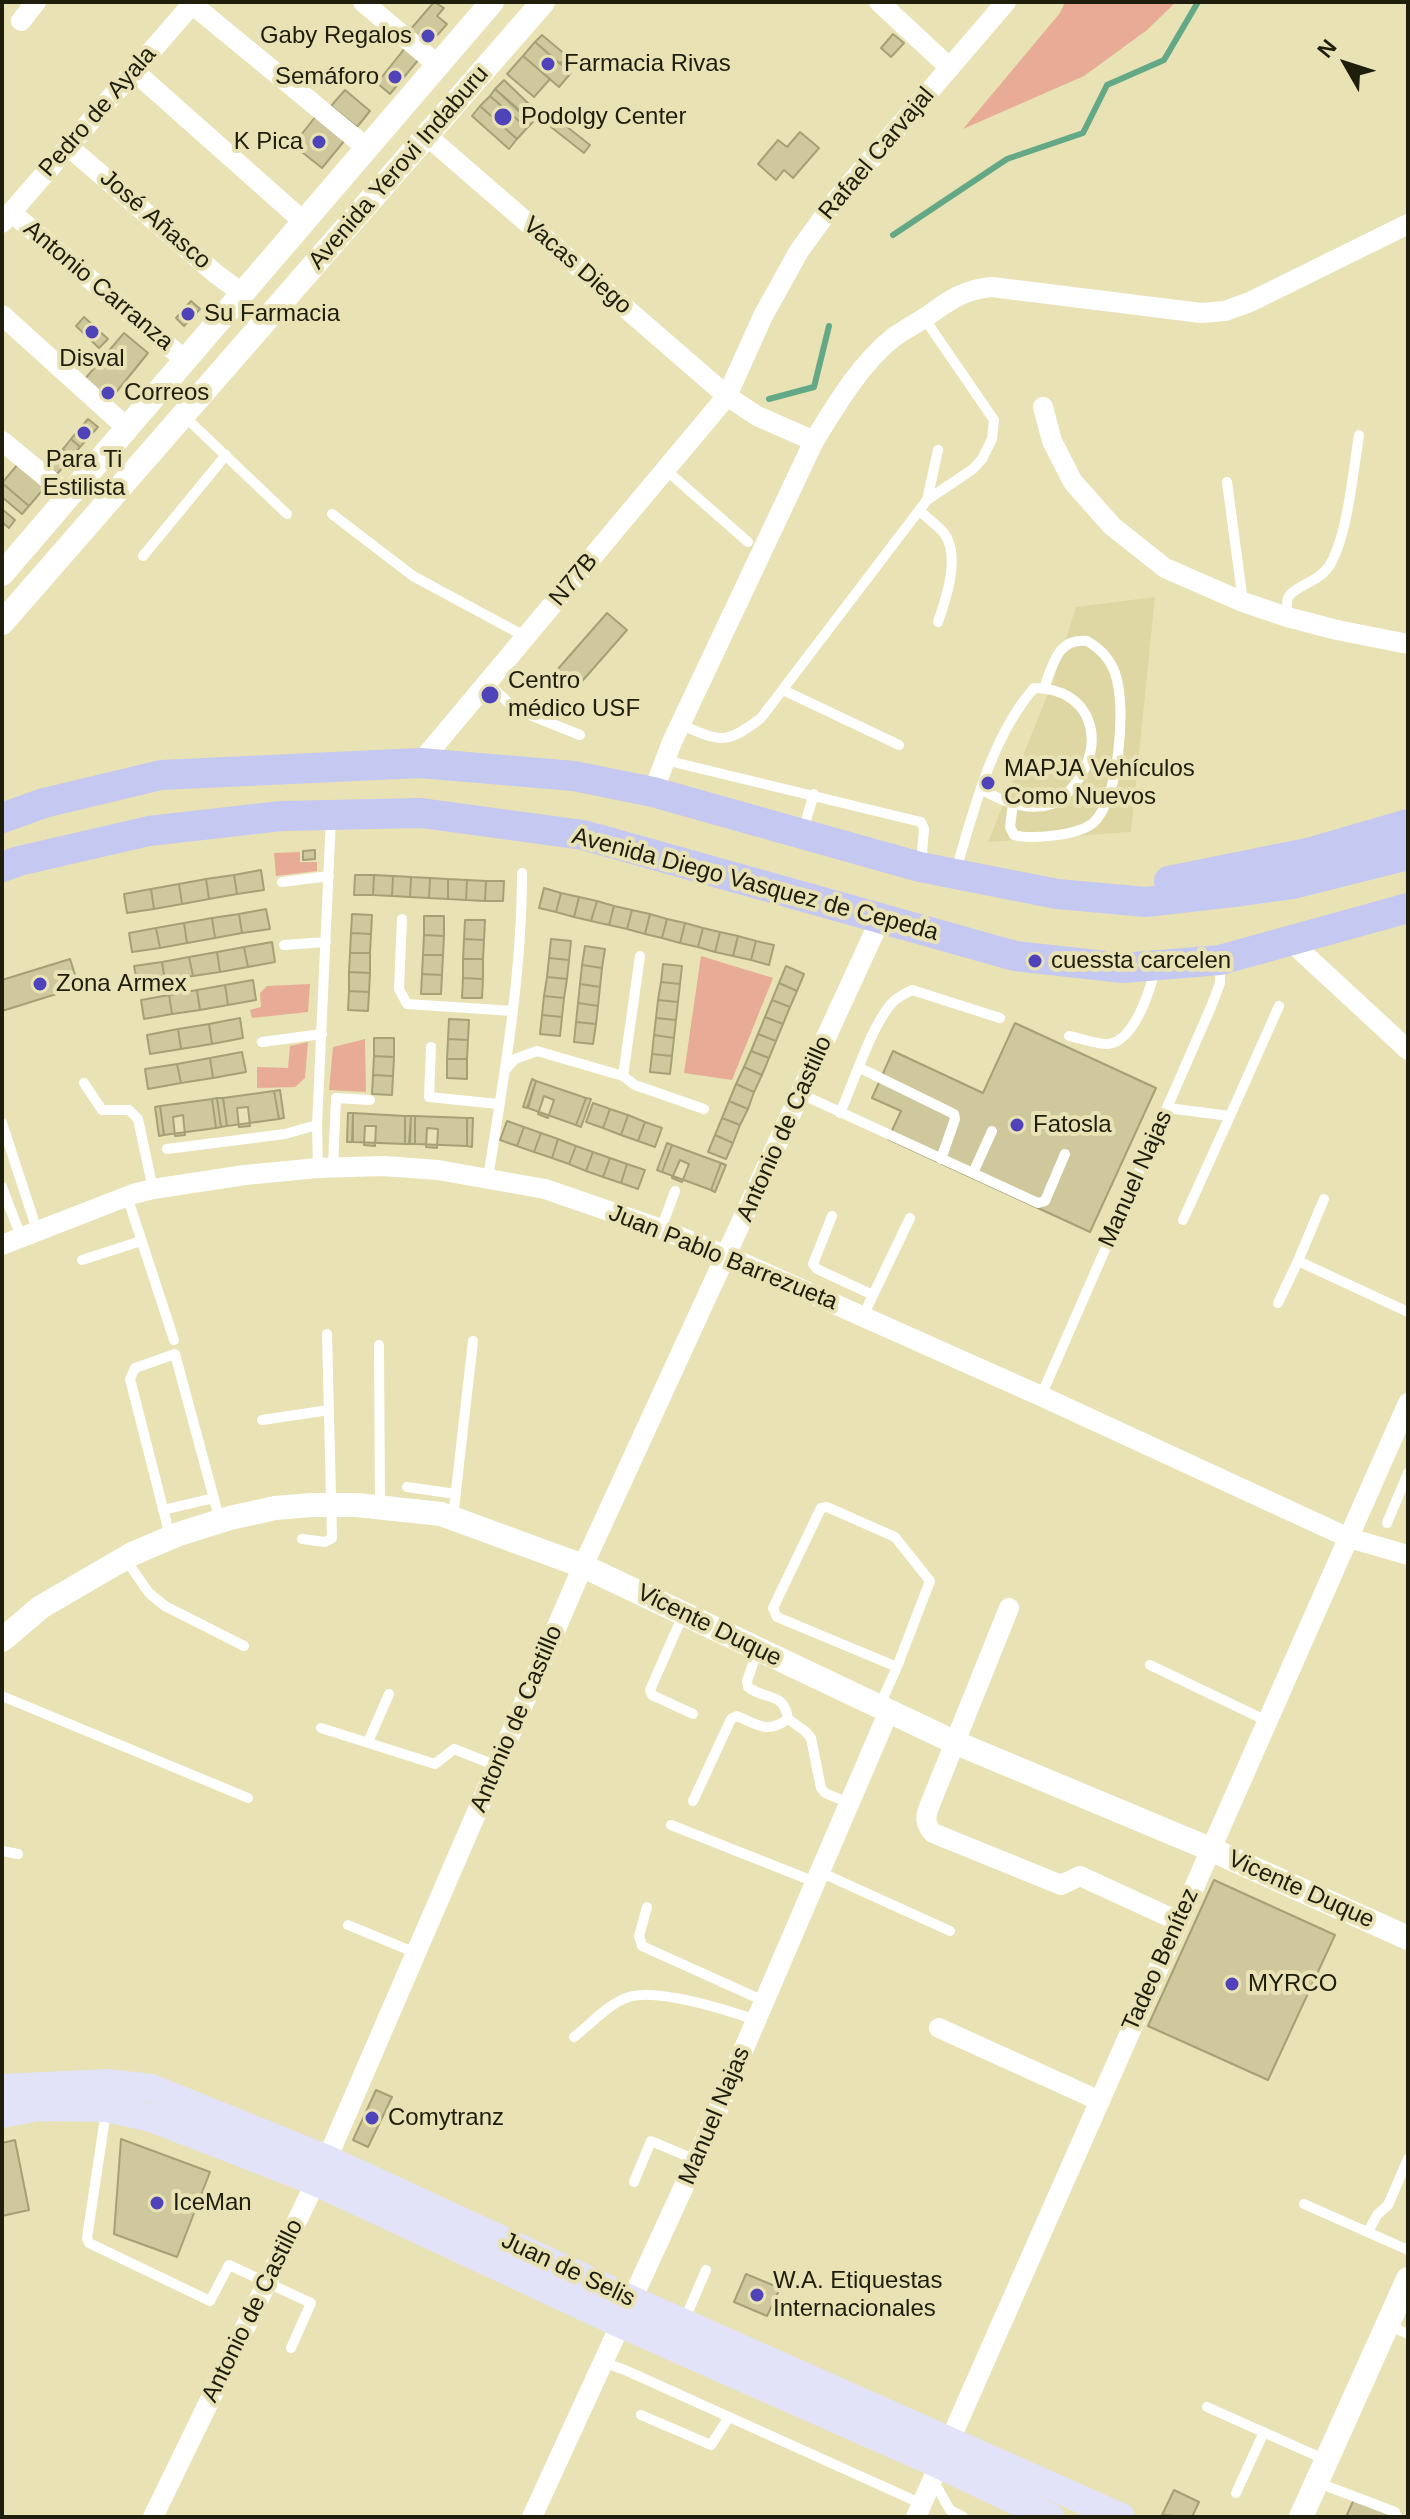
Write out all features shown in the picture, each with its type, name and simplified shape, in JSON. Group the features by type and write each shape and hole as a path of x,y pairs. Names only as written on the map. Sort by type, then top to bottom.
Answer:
{"main road":[{"path":"2,818 44,803 161,775 420,763 574,776 653,792 920,867 1057,894 1146,902 1293,884 1408,855"},
{"name":"Avenida Diego Vasquez de Cepeda","path":"2,867 149,831 281,816 421,813 583,835 1035,961 1123,968 1220,960 1408,908"},
{"path":"1057,894 1178,880 1312,852 1408,824"},
{"name":"Juan de Selis","path":"2,2088 108,2083 151,2088 942,2462 1121,2517"},
{"name":"Juan de Selis","path":"2,2114 39,2107 107,2108 151,2118 321,2170"},
{"name":"Juan de Selis","path":"626,2312 684,2322 1050,2517"}],"street":[{"path":"21,21 36,2"},
{"path":"363,2 438,65"},
{"name":"Avenida Yerovi Indaburu","path":"2,574 492,2"},
{"name":"Avenida Yerovi Indaburu","path":"2,623 543,2"},
{"path":"879,2 950,68"},
{"name":"Rafael Carvajal","path":"727,396 763,316 799,251 836,200 1006,2"},
{"path":"193,3 367,148"},
{"name":"Pedro de Ayala","path":"6,218 193,3"},
{"path":"134,71 304,222"},
{"name":"Vacas Diego","path":"426,135 727,396 757,416 814,441"},
{"name":"José Añasco","path":"68,146 242,293"},
{"name":"Antonio Carranza","path":"6,218 185,360"},
{"path":"653,792 681,725 814,441 839,401 893,338 960,293 974,288 992,287 1201,313 1225,311 1250,302 1408,224"},
{"path":"2,315 127,428"},
{"name":"N77B","path":"420,763 727,396"},
{"path":"1043,407 1052,441 1073,482 1112,526 1165,568 1243,602 1287,617 1408,644"},
{"path":"2,441 69,496"},
{"name":"Antonio de Castillo","path":"153,2517 321,2170 583,1566 880,920"},
{"path":"1289,940 1408,1050"},
{"name":"Juan Pablo Barrezueta","path":"20,1237 153,1189 326,1168 424,1169 545,1189 661,1229 727,1256 1349,1538 1408,1555"},
{"name":"Tadeo Benítez","path":"919,2510 1406,1412"},
{"name":"Vicente Duque","path":"3,1637 41,1607 125,1558 171,1538 217,1509 332,1505 409,1509 454,1506 954,1742 1210,1849 1408,1938"},
{"path":"1009,1608 954,1742 926,1821 933,1833 1061,1885 1080,1876 1178,1921"},
{"name":"Manuel Najas","path":"532,2517 696,2160 849,1803 884,1709"},
{"path":"939,2028 1100,2101"},
{"path":"1301,2517 1326,2460 1398,2329 1408,2279"}],"lane":[{"path":"924,318 994,420 992,439 982,459 973,469 927,500"},
{"path":"183,415 287,514"},
{"path":"1287,617 1288,599 1297,589 1321,577 1331,563 1340,538 1359,435"},
{"path":"681,725 718,740 740,734 761,718 920,511 927,500 938,450"},
{"path":"143,556 226,455"},
{"path":"666,470 748,542"},
{"path":"1227,482 1243,602"},
{"path":"920,511 944,533 949,544 950,588 938,622"},
{"path":"332,514 413,576 526,637"},
{"path":"1013,803 1010,827 1014,835 1025,838 1081,831 1093,823 1109,796 1119,740 1121,706 1117,677 1109,659 1087,641 1069,642 1059,650 1044,688"},
{"path":"488,683 515,709 580,735"},
{"path":"955,873 981,789 1016,711 1034,688 1064,693 1082,708 1092,724 1092,743 1080,778 1068,793 1055,803 1040,806 1013,803 981,789"},
{"path":"783,690 899,745"},
{"path":"665,760 921,822 924,829 920,867"},
{"path":"802,835 814,794"},
{"path":"326,1168 317,1125 331,817"},
{"path":"488,1178 513,1011 522,914 522,873"},
{"path":"282,882 329,876"},
{"path":"402,919 399,989 407,1004 513,1011"},
{"path":"284,945 326,942"},
{"path":"623,1076 640,956"},
{"name":"Manuel Najas","path":"1041,1396 1211,1007 1220,983 1220,960"},
{"path":"1069,1036 1107,1044 1116,1041 1140,1013 1150,993 1155,966"},
{"path":"840,1113 890,1005 899,996 912,990 1000,1018"},
{"path":"1183,1220 1279,1006"},
{"path":"262,1042 322,1034"},
{"path":"431,1047 429,1097 498,1104"},
{"path":"504,1072 515,1059 537,1051 623,1076 635,1085 704,1109"},
{"path":"860,1068 954,1114 941,1159"},
{"path":"84,1083 102,1110 129,1110 135,1114 152,1172 153,1189"},
{"path":"801,1094 1042,1203 1065,1154"},
{"path":"326,1168 336,1098 370,1100"},
{"path":"1167,1108 1230,1116"},
{"path":"2,1123 20,1237"},
{"path":"167,1149 285,1134 317,1125"},
{"path":"973,1173 992,1131"},
{"path":"2,1187 20,1237"},
{"path":"661,1229 675,1191"},
{"path":"127,1196 174,1340"},
{"path":"1278,1303 1324,1199"},
{"path":"832,1216 813,1264 817,1269 873,1295"},
{"path":"863,1316 910,1218"},
{"path":"82,1260 141,1241"},
{"path":"1298,1261 1408,1312"},
{"path":"302,1539 325,1542 332,1538 327,1334"},
{"path":"407,1487 454,1506 473,1341"},
{"path":"379,1345 380,1507"},
{"path":"163,1510 217,1509 175,1354 135,1368 130,1379 163,1510 171,1538"},
{"path":"262,1420 329,1410"},
{"path":"1387,1523 1408,1473"},
{"path":"884,1709 930,1581 895,1537 827,1507 821,1508 773,1608 774,1614 897,1667"},
{"path":"125,1558 149,1593 165,1606 244,1646"},
{"path":"684,1613 650,1690 652,1695 693,1714"},
{"path":"758,1649 747,1681 748,1687 781,1701 786,1707 788,1719 811,1738 821,1788 825,1793 849,1803"},
{"path":"1150,1665 1267,1721"},
{"path":"368,1742 389,1694"},
{"path":"2,1696 248,1798"},
{"path":"693,1801 731,1719 737,1716 768,1728 788,1719"},
{"path":"321,1728 435,1764 454,1749 497,1766"},
{"path":"671,1825 818,1877 950,1931"},
{"path":"2,1851 18,1854"},
{"path":"647,1907 639,1936 642,1946 764,2001"},
{"path":"348,1925 416,1953"},
{"path":"574,2037 617,2002 640,1995 657,1995 756,2020"},
{"path":"107,2108 87,2238 89,2243 210,2301 229,2265 311,2303 291,2348"},
{"path":"634,2182 651,2141 696,2160"},
{"path":"1368,2232 1377,2215 1388,2205 1408,2159"},
{"path":"1304,2204 1408,2250"},
{"path":"684,2322 706,2270"},
{"path":"603,2362 729,2417 919,2510"},
{"path":"1207,2407 1326,2460"},
{"path":"641,2415 711,2445 729,2417"},
{"path":"1236,2493 1264,2432"},
{"path":"942,2462 950,2510 963,2517"},
{"path":"1316,2482 1395,2512 1397,2517"}],"shaded area":[{"path":"1065,2 1176,2 1147,30 1084,76 963,129 1060,13"},
{"path":"1155,597 1131,832 988,842 1052,684 1076,607"},
{"path":"300,852 300,862 317,862 317,871 276,876 274,853"},
{"path":"701,956 773,978 732,1080 684,1073"},
{"path":"310,984 308,1012 252,1018 250,1010 261,1007 260,993 267,986"},
{"path":"365,1039 366,1092 329,1090 333,1047"},
{"path":"308,1042 305,1078 295,1087 257,1088 257,1067 288,1068 290,1046"}],"building":[{"path":"434,2 444,8 437,16 447,24 428,46 410,30"},
{"path":"893,34 904,43 891,57 881,48"},
{"path":"542,35 567,56 560,64 535,42"},
{"path":"535,42 571,73 559,87 523,56"},
{"path":"405,48 419,59 390,94 377,83"},
{"path":"523,56 550,79 534,97 507,74"},
{"path":"504,80 531,106 523,115 495,89"},
{"path":"495,89 533,122 527,128 490,96"},
{"path":"345,90 370,111 357,127 331,106"},
{"name":"Podolgy Center","path":"490,96 527,128 517,139 480,106"},
{"path":"480,106 517,139 509,149 472,116"},
{"name":"K Pica","path":"316,116 345,140 322,168 293,145"},
{"path":"557,119 590,145 584,153 551,127"},
{"path":"800,132 819,148 793,178 784,170 776,180 758,164 778,140 787,147"},
{"name":"Su Farmacia","path":"191,301 200,309 184,326 176,318"},
{"name":"Disval","path":"84,317 108,339 99,348 76,326"},
{"path":"124,333 148,353 109,401 84,380"},
{"name":"Para Ti Estilista","path":"88,419 98,427 80,447 71,439"},
{"path":"71,439 80,447 72,456 63,449"},
{"path":"63,449 72,456 65,465 56,457"},
{"path":"56,457 65,465 56,475 47,468"},
{"path":"19,463 46,486 29,506 2,483"},
{"path":"2,483 29,506 22,514 2,497"},
{"path":"2,509 15,520 9,528 2,522"},
{"path":"607,613 627,630 577,687 557,670"},
{"path":"315,850 315,859 303,860 303,851"},
{"path":"261,870 264,890 237,894 234,875"},
{"path":"234,875 237,894 209,899 206,879"},
{"path":"355,875 374,875 373,895 354,895"},
{"path":"374,875 393,876 392,896 373,895"},
{"path":"393,876 411,877 410,897 392,896"},
{"path":"411,877 430,878 429,898 410,897"},
{"path":"430,878 448,879 448,899 429,898"},
{"path":"206,879 209,899 182,904 179,884"},
{"path":"448,879 467,880 466,900 448,899"},
{"path":"467,880 486,881 485,901 466,900"},
{"path":"486,881 504,881 503,901 485,901"},
{"path":"179,884 182,904 154,909 151,889"},
{"path":"544,888 561,893 556,912 539,908"},
{"path":"151,889 154,909 127,913 124,894"},
{"path":"561,893 579,897 574,917 556,912"},
{"path":"579,897 597,901 591,921 574,917"},
{"path":"597,901 614,906 609,925 591,921"},
{"path":"614,906 632,910 627,929 609,925"},
{"path":"266,909 270,929 242,933 239,914"},
{"path":"632,910 650,914 645,934 627,929"},
{"path":"239,914 242,933 215,938 212,918"},
{"path":"352,914 372,915 371,934 351,933"},
{"path":"650,914 667,919 662,938 645,934"},
{"path":"424,916 444,916 444,936 424,935"},
{"path":"212,918 215,938 187,943 184,923"},
{"path":"667,919 685,923 680,943 662,938"},
{"path":"465,920 485,920 484,940 464,939"},
{"path":"184,923 187,943 160,948 156,928"},
{"path":"685,923 703,928 698,947 680,943"},
{"path":"156,928 160,948 132,952 129,933"},
{"path":"703,928 720,932 715,952 698,947"},
{"path":"720,932 738,936 733,956 715,952"},
{"path":"351,933 371,934 370,953 350,953"},
{"path":"424,935 444,936 443,955 423,955"},
{"path":"738,936 756,941 751,960 733,956"},
{"path":"464,939 484,940 483,959 463,959"},
{"path":"551,939 571,941 569,960 549,958"},
{"path":"756,941 774,945 769,965 751,960"},
{"path":"272,942 275,962 248,967 244,947"},
{"path":"585,946 605,949 602,968 582,965"},
{"path":"244,947 248,967 220,972 217,952"},
{"path":"217,952 220,972 193,976 189,957"},
{"path":"350,953 370,953 370,973 349,972"},
{"path":"423,955 443,955 442,975 422,974"},
{"path":"189,957 193,976 165,981 162,962"},
{"path":"549,958 569,960 567,979 547,977"},
{"name":"Zona Armex","path":"70,959 79,987 2,1011 2,980"},
{"path":"463,959 483,959 483,979 463,978"},
{"path":"162,962 165,981 138,986 134,966"},
{"path":"663,964 682,966 680,984 661,982"},
{"path":"582,965 602,968 600,987 580,984"},
{"path":"786,966 804,974 797,991 779,983"},
{"path":"349,972 370,973 369,992 349,991"},
{"path":"422,974 442,975 441,994 421,994"},
{"path":"547,977 567,979 564,998 544,996"},
{"path":"463,978 483,979 482,998 462,998"},
{"path":"253,980 256,1000 228,1005 225,985"},
{"path":"661,982 680,984 678,1002 658,1000"},
{"path":"779,983 797,991 790,1007 772,1000"},
{"path":"580,984 600,987 598,1006 578,1003"},
{"path":"225,985 228,1005 200,1010 197,990"},
{"path":"197,990 200,1010 172,1014 169,995"},
{"path":"349,991 369,992 368,1011 348,1010"},
{"path":"169,995 172,1014 144,1019 141,1000"},
{"path":"544,996 564,998 562,1017 542,1015"},
{"path":"658,1000 678,1002 676,1020 656,1018"},
{"path":"772,1000 790,1007 783,1024 765,1017"},
{"path":"578,1003 598,1006 596,1024 576,1022"},
{"path":"542,1015 562,1017 560,1036 540,1034"},
{"path":"765,1017 783,1024 776,1041 758,1034"},
{"path":"240,1018 243,1038 212,1044 209,1024"},
{"path":"656,1018 676,1020 674,1038 654,1035"},
{"path":"449,1019 469,1020 468,1040 448,1039"},
{"path":"576,1022 596,1024 593,1044 574,1042"},
{"name":"Fatosla","path":"1015,1023 1156,1088 1090,1232 888,1139 901,1111 872,1098 893,1051 983,1093"},
{"path":"209,1024 212,1044 181,1049 178,1029"},
{"path":"178,1029 181,1049 150,1054 147,1035"},
{"path":"758,1034 776,1041 769,1058 751,1051"},
{"path":"654,1035 674,1038 672,1056 652,1054"},
{"path":"374,1038 394,1038 394,1057 374,1056"},
{"path":"448,1039 468,1040 467,1059 447,1059"},
{"path":"751,1051 769,1058 762,1075 744,1067"},
{"path":"242,1052 246,1072 213,1078 210,1058"},
{"path":"652,1054 672,1056 670,1074 650,1072"},
{"path":"374,1056 394,1057 393,1076 373,1075"},
{"path":"210,1058 213,1078 181,1083 177,1064"},
{"path":"447,1059 467,1059 467,1079 447,1078"},
{"path":"177,1064 181,1083 148,1089 145,1069"},
{"path":"744,1067 762,1075 754,1092 736,1084"},
{"path":"373,1075 393,1076 392,1095 372,1094"},
{"path":"532,1079 536,1081 527,1108 523,1107"},
{"path":"536,1081 586,1098 576,1125 528,1108"},
{"path":"736,1084 754,1092 748,1109 729,1101"},
{"path":"280,1090 284,1118 279,1119 274,1091"},
{"path":"274,1091 279,1119 227,1126 223,1098"},
{"path":"544,1096 554,1100 548,1118 538,1114"},
{"path":"217,1098 221,1127 216,1128 212,1099"},
{"path":"217,1098 223,1098 227,1126 221,1127"},
{"path":"586,1098 591,1099 581,1127 576,1125"},
{"path":"212,1099 216,1128 164,1135 160,1106"},
{"path":"729,1101 748,1109 740,1125 722,1118"},
{"path":"593,1103 610,1109 603,1128 586,1122"},
{"path":"160,1106 164,1135 159,1136 155,1107"},
{"path":"248,1107 250,1126 239,1127 237,1108"},
{"path":"610,1109 628,1115 621,1135 603,1128"},
{"path":"348,1113 353,1113 352,1142 347,1142"},
{"path":"353,1113 405,1116 405,1144 353,1142"},
{"path":"183,1115 185,1135 175,1136 173,1117"},
{"path":"628,1115 645,1122 638,1141 621,1135"},
{"path":"405,1116 411,1116 409,1144 405,1144"},
{"path":"411,1116 415,1116 415,1144 410,1144"},
{"path":"415,1116 467,1118 467,1146 415,1144"},
{"path":"467,1118 473,1118 472,1147 467,1146"},
{"path":"722,1118 740,1125 733,1143 715,1135"},
{"path":"507,1121 524,1127 517,1146 500,1140"},
{"path":"645,1122 662,1128 655,1147 638,1141"},
{"path":"365,1126 376,1126 375,1146 364,1145"},
{"path":"524,1127 541,1133 534,1152 517,1146"},
{"path":"427,1128 438,1129 437,1148 426,1147"},
{"path":"541,1133 558,1139 552,1158 534,1152"},
{"path":"715,1135 733,1143 726,1159 708,1152"},
{"path":"558,1139 576,1146 569,1164 552,1158"},
{"path":"667,1143 672,1145 662,1172 657,1170"},
{"path":"672,1145 721,1163 711,1190 662,1172"},
{"path":"576,1146 593,1152 586,1171 569,1164"},
{"path":"593,1152 610,1158 603,1177 586,1171"},
{"path":"610,1158 627,1164 621,1183 603,1177"},
{"path":"680,1160 689,1164 682,1182 672,1178"},
{"path":"721,1163 726,1165 715,1192 711,1190"},
{"path":"627,1164 645,1170 638,1189 621,1183"},
{"path":"1214,1880 1335,1935 1268,2080 1148,2026"},
{"name":"Comytranz","path":"376,2090 392,2097 368,2147 353,2140"},
{"name":"IceMan","path":"121,2139 210,2172 177,2257 114,2234"},
{"path":"15,2140 29,2210 2,2216 2,2143"},
{"name":"W.A. Etiquestas Internacionales","path":"746,2274 780,2288 767,2316 734,2302"},
{"path":"1174,2490 1199,2502 1192,2517 1162,2515"},
{"path":"1355,2497 1390,2513 1388,2517 1346,2517"}],"waterway":[{"path":"893,235 1007,159 1083,133 1107,85 1164,60 1198,2"},
{"path":"769,399 814,387 829,326"}],"place":[{"name":"Gaby Regalos","path":"428,36"},
{"name":"Farmacia Rivas","path":"548,64"},
{"name":"Semáforo","path":"395,77"},
{"name":"Podolgy Center","path":"503,117"},
{"name":"K Pica","path":"319,142"},
{"name":"Su Farmacia","path":"188,314"},
{"name":"Disval","path":"92,332"},
{"name":"Correos","path":"108,393"},
{"name":"Para Ti Estilista","path":"84,433"},
{"name":"Centro médico USF","path":"490,695"},
{"name":"MAPJA Vehículos Como Nuevos","path":"988,783"},
{"name":"cuessta carcelen","path":"1035,961"},
{"name":"Zona Armex","path":"40,984"},
{"name":"Fatosla","path":"1017,1125"},
{"name":"MYRCO","path":"1232,1984"},
{"name":"Comytranz","path":"372,2118"},
{"name":"IceMan","path":"157,2203"},
{"name":"W.A. Etiquestas Internacionales","path":"757,2295"}]}
